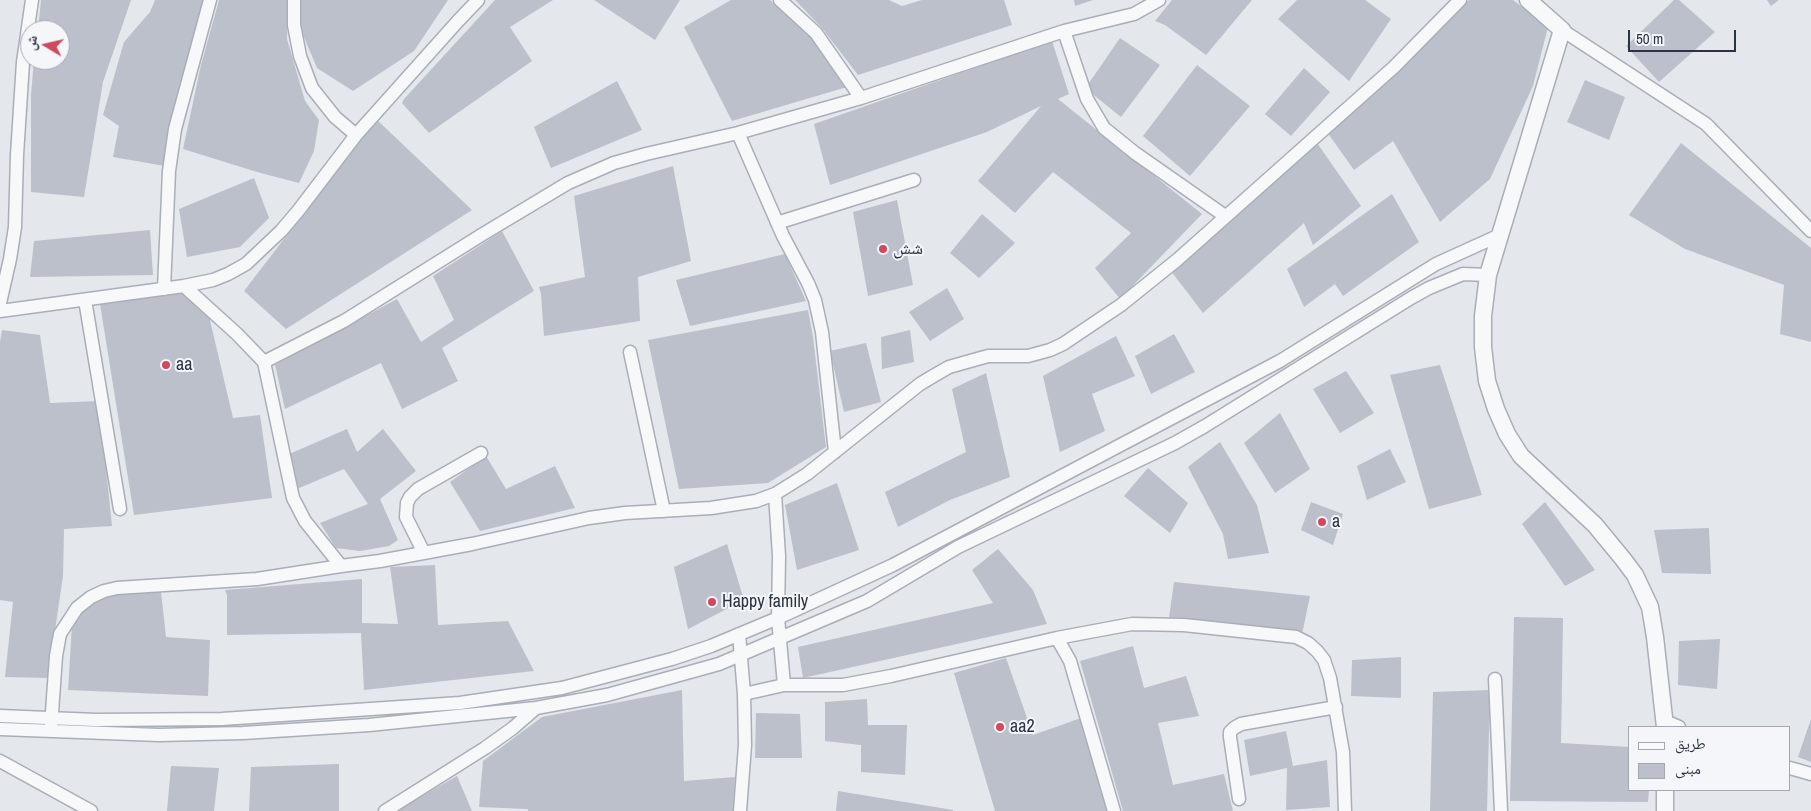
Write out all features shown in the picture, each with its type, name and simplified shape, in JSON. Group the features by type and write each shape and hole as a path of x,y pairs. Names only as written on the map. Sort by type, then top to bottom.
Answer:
{"street":[{"path":"0,303 5,259 15,227 23,62 32,0"},
{"path":"164,289 169,171 175,129 210,0"},
{"path":"294,0 294,25 300,56 312,88 335,117 356,135"},
{"path":"0,310 184,286 213,280 246,264 281,231 356,135 478,0"},
{"path":"780,0 816,33 861,98"},
{"path":"264,362 344,321 568,183 614,163 738,133 861,98 1064,31 1134,14 1158,0"},
{"path":"51,724 56,656 60,634 77,608 104,591 123,587 257,579 424,553 472,544 573,520 625,513 734,506 775,494 807,474 920,384 949,367 988,356 1028,356 1050,350 1063,344 1128,299 1177,260 1394,67 1460,0"},
{"path":"1528,0 1562,30 1706,124 1811,230"},
{"path":"1562,30 1488,275 1482,316 1487,381 1496,410 1520,456 1596,525 1635,575 1650,607 1670,725"},
{"path":"1064,31 1087,99 1104,128 1135,153 1225,216"},
{"path":"738,133 790,252 808,283 819,314 835,452"},
{"path":"777,223 914,180"},
{"path":"0,729 51,724 222,719 460,703 562,688 672,659 778,618 893,565 1280,361 1436,264 1500,235"},
{"path":"0,716 51,724 159,735 243,733 369,726 536,708 626,690 718,664 867,601 958,547 1174,443 1423,291 1463,274 1488,275"},
{"path":"184,286 237,334 264,362 293,498 305,521 341,566"},
{"path":"85,300 120,509"},
{"path":"630,352 664,511"},
{"path":"424,553 406,517 407,503 410,497 418,489 482,453"},
{"path":"775,494 779,556 778,618 784,685"},
{"path":"744,694 784,685 843,685 1057,638 1132,624 1184,625 1296,637 1308,642 1318,650 1324,660 1330,678 1343,752 1345,811"},
{"path":"740,634 745,745 740,811"},
{"path":"1057,638 1070,662 1114,811"},
{"path":"623,672 626,690"},
{"path":"1495,679 1500,811"},
{"path":"1238,799 1230,737 1230,732 1234,728 1241,724 1336,707"},
{"path":"385,811 514,728 536,708"},
{"path":"0,761 91,811"},
{"path":"1791,768 1811,774"},
{"path":"1665,791 1665,811"}],"building":[{"path":"41,0 131,0 103,82 84,197 31,192 31,95 33,70 70,70 70,20 39,20"},
{"path":"155,0 207,0 165,166 113,157 119,126 103,115 124,42 150,12"},
{"path":"219,0 288,0 287,39 305,101 319,120 314,151 299,183 183,149 201,65"},
{"path":"299,0 448,0 414,51 353,91 317,68 295,16"},
{"path":"495,0 553,0 510,27 532,61 429,133 402,103"},
{"path":"594,0 680,0 655,40"},
{"path":"731,0 770,0 811,37 847,87 732,121 684,27"},
{"path":"795,0 889,0 902,6 922,0 1004,0 1012,25 858,75 822,28"},
{"path":"1074,0 1093,0 1075,6"},
{"path":"1172,0 1252,0 1206,55 1165,25 1155,21"},
{"path":"1297,0 1365,0 1391,19 1349,81 1278,19"},
{"path":"1469,0 1513,0 1548,27 1533,86 1490,179 1440,222 1393,141 1354,170 1327,132"},
{"path":"1674,0 1679,0 1715,32 1659,82 1626,46"},
{"path":"1767,0 1779,0 1771,6"},
{"path":"1120,38 1160,65 1121,117 1090,92 1087,86"},
{"path":"1052,41 1069,94 1058,99 1202,214 1120,299 1095,268 1131,233 1053,172 1015,213 978,181 1041,106 987,132 830,185 814,124"},
{"path":"1197,65 1250,106 1190,176 1143,136"},
{"path":"1304,68 1330,92 1291,136 1265,114"},
{"path":"1585,80 1625,97 1609,140 1567,122"},
{"path":"617,81 642,130 551,168 534,127"},
{"path":"376,119 472,210 286,329 244,291"},
{"path":"1315,140 1361,206 1313,245 1304,223 1203,313 1171,271"},
{"path":"1681,143 1811,248 1811,342 1780,334 1784,285 1685,249 1629,215"},
{"path":"673,166 691,261 638,277 640,321 544,336 539,287 585,277 574,196"},
{"path":"254,178 269,218 240,247 187,257 179,209"},
{"path":"1392,194 1419,242 1343,296 1335,284 1304,307 1287,269"},
{"name":"شش","path":"897,200 913,285 868,296 853,212"},
{"path":"982,214 1015,243 979,278 950,253"},
{"path":"150,230 153,275 30,277 34,241"},
{"path":"502,231 534,291 442,348 458,381 402,409 381,363 285,409 275,365 397,299 421,342 454,320 433,276"},
{"path":"785,254 806,301 690,326 676,280"},
{"path":"947,288 964,319 930,341 909,312"},
{"name":"aa","path":"183,290 209,316 233,418 260,415 272,498 134,515 100,304"},
{"path":"808,310 826,447 768,483 679,489 648,340"},
{"path":"2,330 40,335 50,403 99,401 112,526 64,529 63,576 48,678 5,677 13,602 0,600 0,342"},
{"path":"910,330 914,362 882,369 881,337"},
{"path":"1174,334 1195,372 1151,394 1135,356"},
{"path":"1116,336 1135,376 1092,394 1105,431 1060,452 1043,376"},
{"path":"866,343 881,402 844,412 830,351"},
{"path":"1440,365 1482,495 1429,509 1390,375"},
{"path":"1346,371 1374,413 1340,433 1313,389"},
{"path":"986,373 1010,477 950,500 898,527 885,492 966,452 952,389"},
{"path":"1280,413 1310,469 1275,493 1244,443"},
{"path":"347,429 357,452 383,429 416,471 380,499 398,540 389,546 360,551 336,548 320,523 368,504 344,469 297,489 287,455"},
{"path":"1220,442 1257,505 1269,553 1228,559 1223,534 1188,467"},
{"path":"1390,449 1406,482 1367,500 1357,466"},
{"path":"486,456 506,489 555,466 575,508 480,531 450,482"},
{"path":"1148,468 1188,503 1170,533 1124,496"},
{"path":"837,483 859,550 797,570 785,505"},
{"name":"a","path":"1311,502 1343,514 1333,545 1301,530"},
{"path":"1545,502 1595,570 1565,586 1522,524"},
{"path":"1709,528 1711,574 1662,573 1654,530"},
{"path":"727,544 744,600 688,629 674,567"},
{"path":"998,549 1033,590 1047,624 803,678 798,647 993,603 972,570"},
{"path":"435,565 438,625 508,621 534,671 364,690 361,633 227,635 227,595 225,590 362,579 362,623 398,624 390,567"},
{"path":"1174,582 1310,596 1302,634 1169,618"},
{"path":"115,592 161,592 166,637 210,640 208,696 68,690 72,625 82,607"},
{"path":"1514,617 1563,618 1561,743 1628,747 1628,791 1649,791 1648,802 1510,801"},
{"path":"1720,639 1717,689 1678,685 1679,641"},
{"path":"1133,646 1144,688 1186,676 1199,716 1158,723 1173,785 1224,774 1233,811 1123,811 1080,661"},
{"path":"1401,657 1401,698 1351,696 1352,660"},
{"name":"aa2","path":"1006,658 1033,735 1081,718 1109,811 995,811 954,673"},
{"path":"682,690 684,781 735,777 733,811 528,811 528,809 479,807 483,761 542,717"},
{"path":"1490,690 1487,811 1430,811 1433,692"},
{"path":"867,699 868,725 907,725 905,775 861,772 861,745 825,741 825,702"},
{"path":"756,713 800,714 802,758 755,758"},
{"path":"1811,719 1811,762 1798,757"},
{"path":"1286,731 1293,766 1327,760 1330,807 1286,810 1287,768 1250,776 1244,740"},
{"path":"339,764 339,811 249,811 251,767"},
{"path":"171,766 219,768 214,811 167,811"},
{"path":"457,776 472,811 396,811"},
{"path":"838,791 953,810 953,811 836,811"}],"place":[{"name":"شش","path":"883,249"},
{"name":"aa","path":"166,365"},
{"name":"a","path":"1322,522"},
{"name":"Happy family","path":"712,602"},
{"name":"aa2","path":"1000,727"}]}
